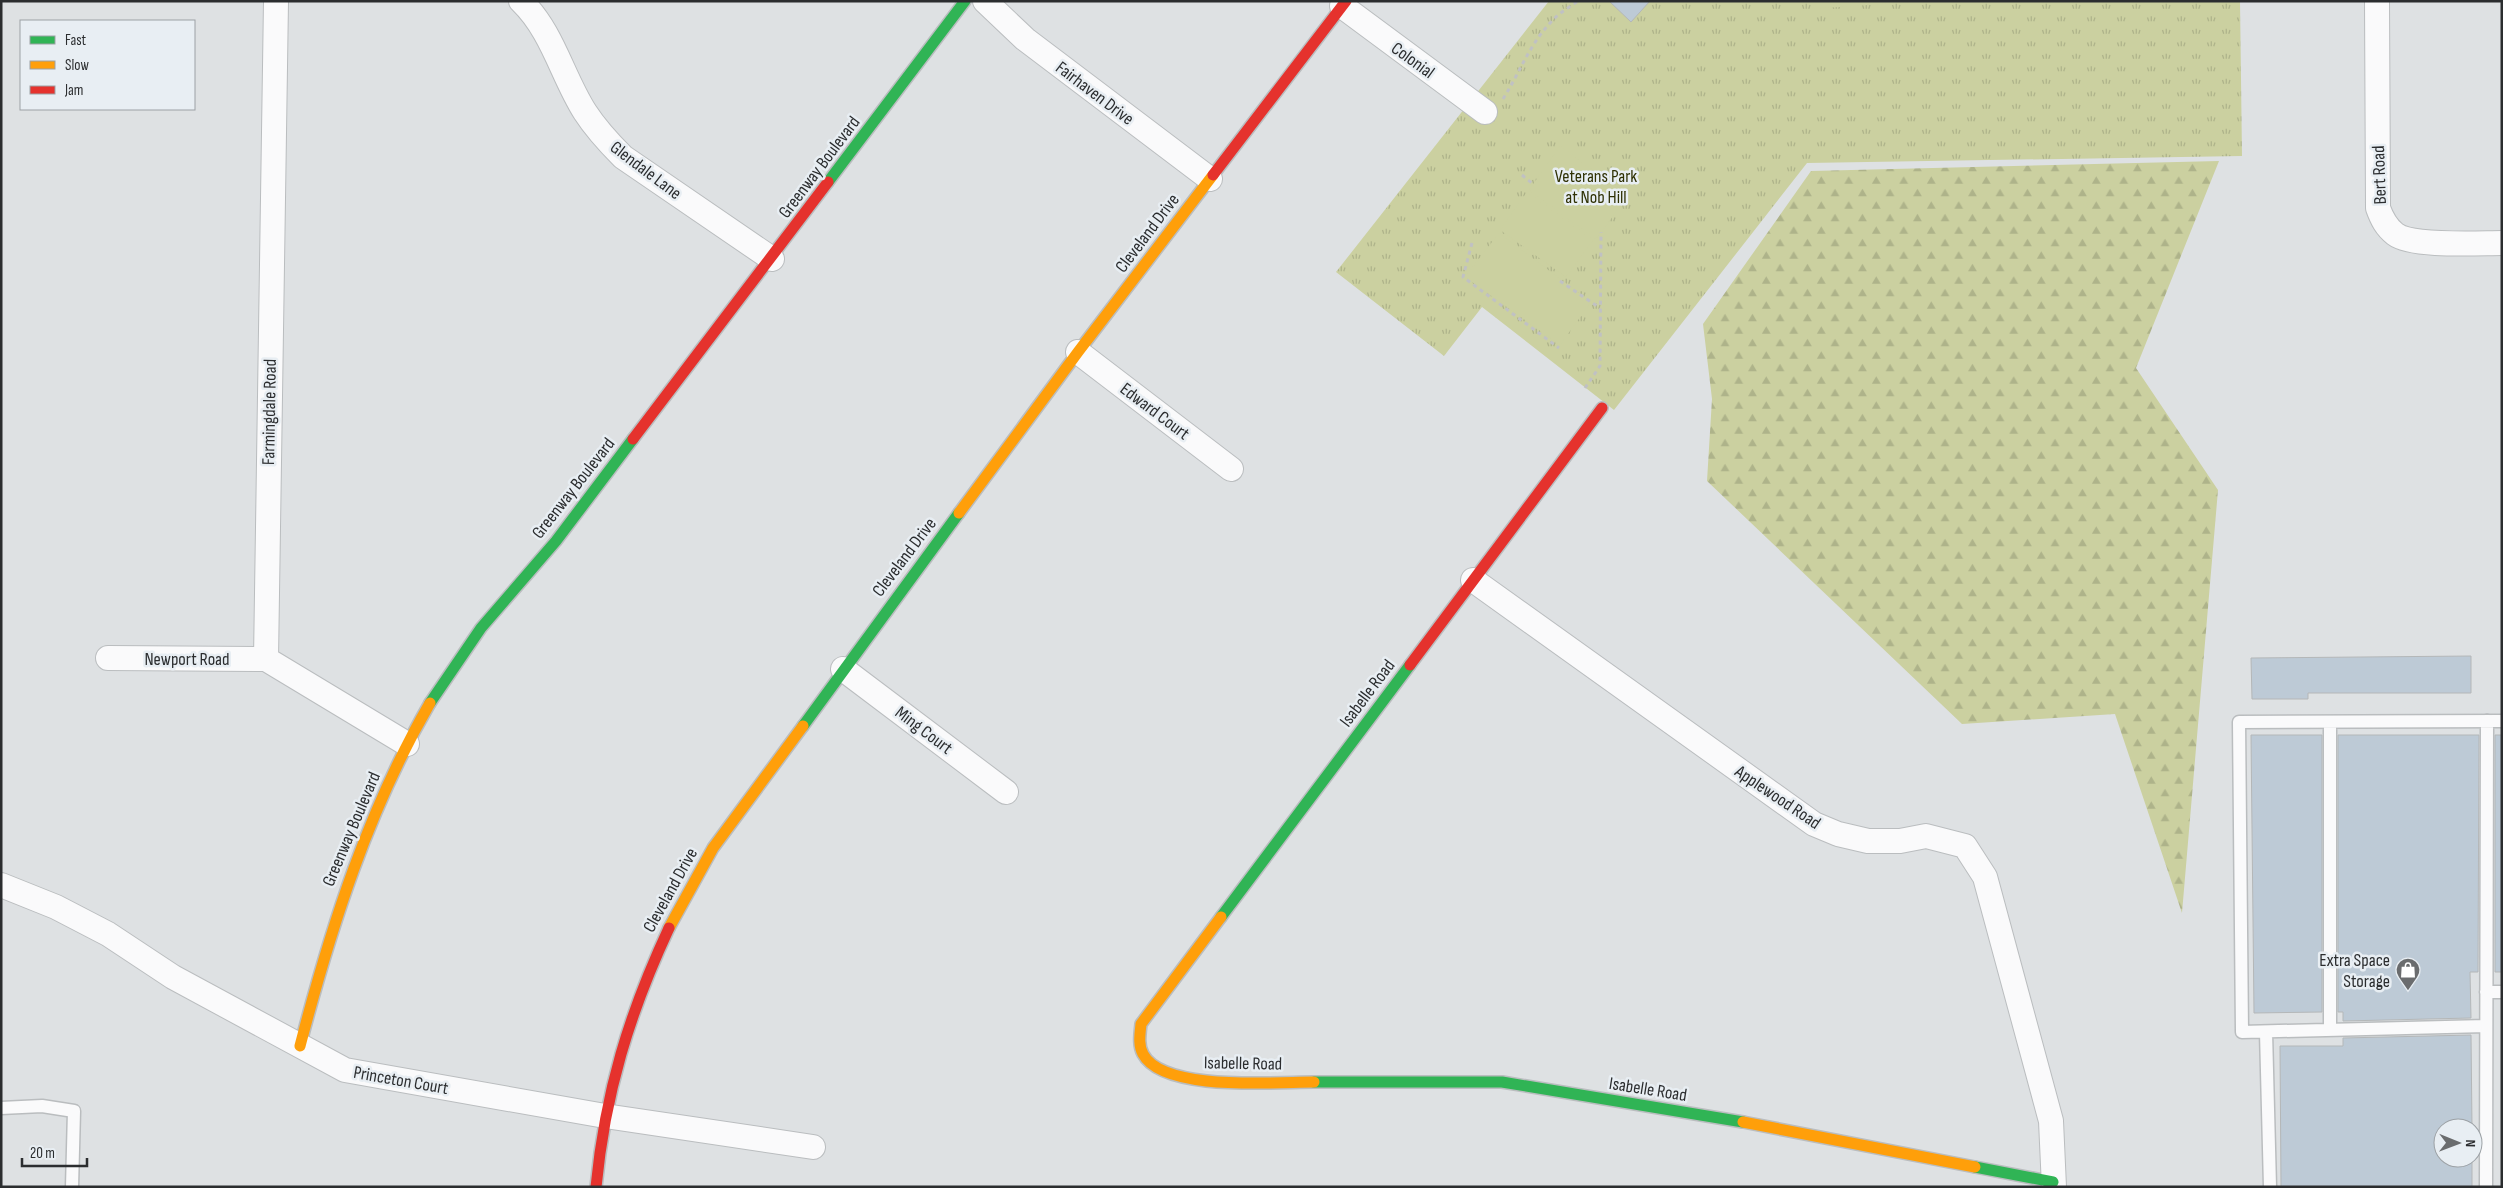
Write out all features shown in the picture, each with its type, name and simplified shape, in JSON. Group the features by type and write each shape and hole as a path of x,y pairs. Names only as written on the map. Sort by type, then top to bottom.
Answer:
{"street":[{"name":"Farmingdale Road","path":"266,659 276,1"},
{"name":"Glendale Lane","path":"521,1 546,34 584,111 603,137 622,157 772,259"},
{"name":"Greenway Boulevard","path":"300,1046 319,968 343,891 372,816 407,744 441,686 476,635 514,586 556,541 772,259 965,1"},
{"name":"Fairhaven Drive","path":"985,1 1025,40 1210,179"},
{"name":"Bert Road","path":"2377,1 2378,208 2385,224 2396,235 2412,241 2502,243"},
{"name":"Cleveland Drive","path":"596,1187 605,1116 632,1013 662,939 685,893 713,848 1078,352 1344,4"},
{"name":"Colonial","path":"1344,4 1493,108"},
{"name":"Edward Court","path":"1078,352 1231,469"},
{"name":"Isabelle Road","path":"1602,408 1141,1024 1138,1037 1140,1050 1147,1062 1159,1070 1188,1079 1215,1082 1502,1082 1776,1128 2054,1184"},
{"name":"Applewood Road","path":"1473,580 1814,824 1838,834 1868,841 1900,841 1926,836 1965,846 1985,877 2050,1122 2054,1184"},
{"name":"Newport Road","path":"108,658 266,659"},
{"path":"266,659 407,744"},
{"name":"Ming Court","path":"843,669 1006,792"},
{"name":"Princeton Court","path":"1,885 56,907 108,934 173,977 345,1070 605,1116 813,1147"}],"lane":[{"path":"2486,1187 2487,721"},
{"path":"2486,1026 2242,1032 2239,722 2502,721"},
{"path":"2330,722 2330,1030"},
{"path":"2486,992 2502,992"},
{"path":"2266,1032 2270,1187"},
{"path":"1,1108 42,1106 74,1111 72,1187"}],"path":[{"path":"1493,108 1541,34 1554,18 1578,1"},
{"path":"1522,175 1533,184"},
{"path":"1585,388 1600,366 1601,232"},
{"path":"1472,243 1463,277 1559,348"},
{"path":"1560,281 1600,309"}],"green space":[{"name":"Veterans Park at Nob Hill","path":"1549,1 2240,1 2242,156 1807,163 1614,410 1482,307 1444,356 1336,272"},
{"path":"1811,1 1925,1 1811,9"},
{"path":"1560,146 1628,196 1596,239 1529,190"},
{"path":"2219,161 2136,368 2218,490 2182,913 2115,714 1962,724 1707,481 1712,399 1703,324 1811,171"},
{"path":"1527,192 1593,240 1566,277 1500,230"},
{"path":"1499,233 1591,302 1560,345 1465,277"}],"building":[{"path":"1609,1 1650,1 1631,22"},
{"path":"2471,656 2471,693 2308,693 2308,699 2252,699 2251,658"},
{"path":"2251,735 2322,735 2322,1012 2254,1013"},
{"path":"2338,735 2479,735 2478,972 2470,972 2471,1018 2343,1021 2343,1012 2338,1012"},
{"path":"2495,735 2502,735 2502,972 2495,972"},
{"path":"2471,1035 2472,1118 2433,1118 2433,1168 2472,1168 2472,1187 2281,1187 2280,1046 2343,1046 2343,1038"}],"traffic: fast":[{"path":"828,182 965,1"},
{"path":"430,703 481,628 556,541 633,439"},
{"path":"803,726 959,513"},
{"path":"1221,917 1410,665"},
{"path":"1314,1082 1502,1082 1743,1122"},
{"path":"1975,1167 2053,1182"}],"traffic: slow":[{"path":"959,513 1078,352 1213,175"},
{"path":"300,1046 338,913 353,870 388,785 430,703"},
{"path":"669,928 713,848 803,726"},
{"path":"1221,917 1141,1024 1141,1051 1155,1066 1173,1074 1196,1080 1248,1083 1314,1082"},
{"path":"1743,1122 1975,1167"}],"traffic: jam":[{"path":"1213,175 1346,1"},
{"path":"633,439 828,182"},
{"path":"1410,665 1602,408"},
{"path":"596,1187 606,1119 621,1054 642,992 669,928"}],"place":[{"name":"Extra Space Storage","path":"2408,991"}]}
